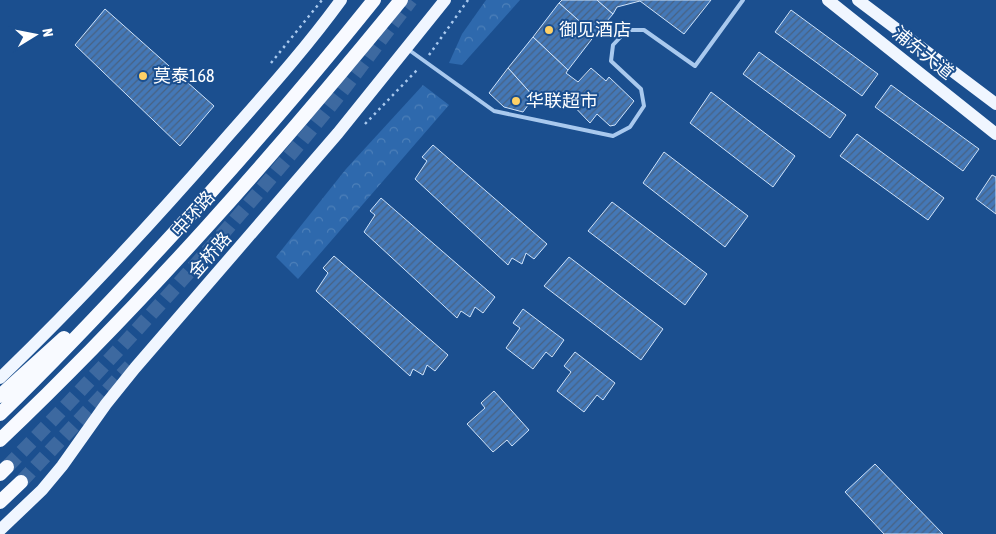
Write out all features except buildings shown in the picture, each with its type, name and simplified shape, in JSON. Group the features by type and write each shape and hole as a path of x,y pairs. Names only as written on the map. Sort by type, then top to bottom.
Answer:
{"highway":[{"path":"0,414 87,327 154,254 286,106 374,0"},
{"name":"中环路","path":"0,440 107,333 237,194 401,0"},
{"path":"0,396 154,254"},
{"path":"0,502 21,482"}],"main road":[{"path":"0,378 54,326 140,236 289,65 341,0"},
{"name":"金桥路","path":"0,530 42,490 135,368 338,134 445,0"},
{"name":"浦东大道","path":"828,0 996,134"},
{"name":"浦东大道","path":"858,0 996,104"}],"lane":[{"path":"407,48 494,110 613,136 630,127 644,106 641,89 611,61 613,45 627,30 644,30 694,66 743,0"}],"green space":[{"path":"486,0 520,0 462,65 449,63 462,34"},
{"path":"423,85 449,105 298,279 276,257 346,169"}],"tunnel":[{"path":"7,467 131,336 251,201 328,109 411,0"},
{"path":"21,482 130,366"}],"place":[{"name":"御见酒店","path":"549,30"},
{"name":"莫泰168","path":"143,76"},
{"name":"华联超市","path":"516,101"}]}
